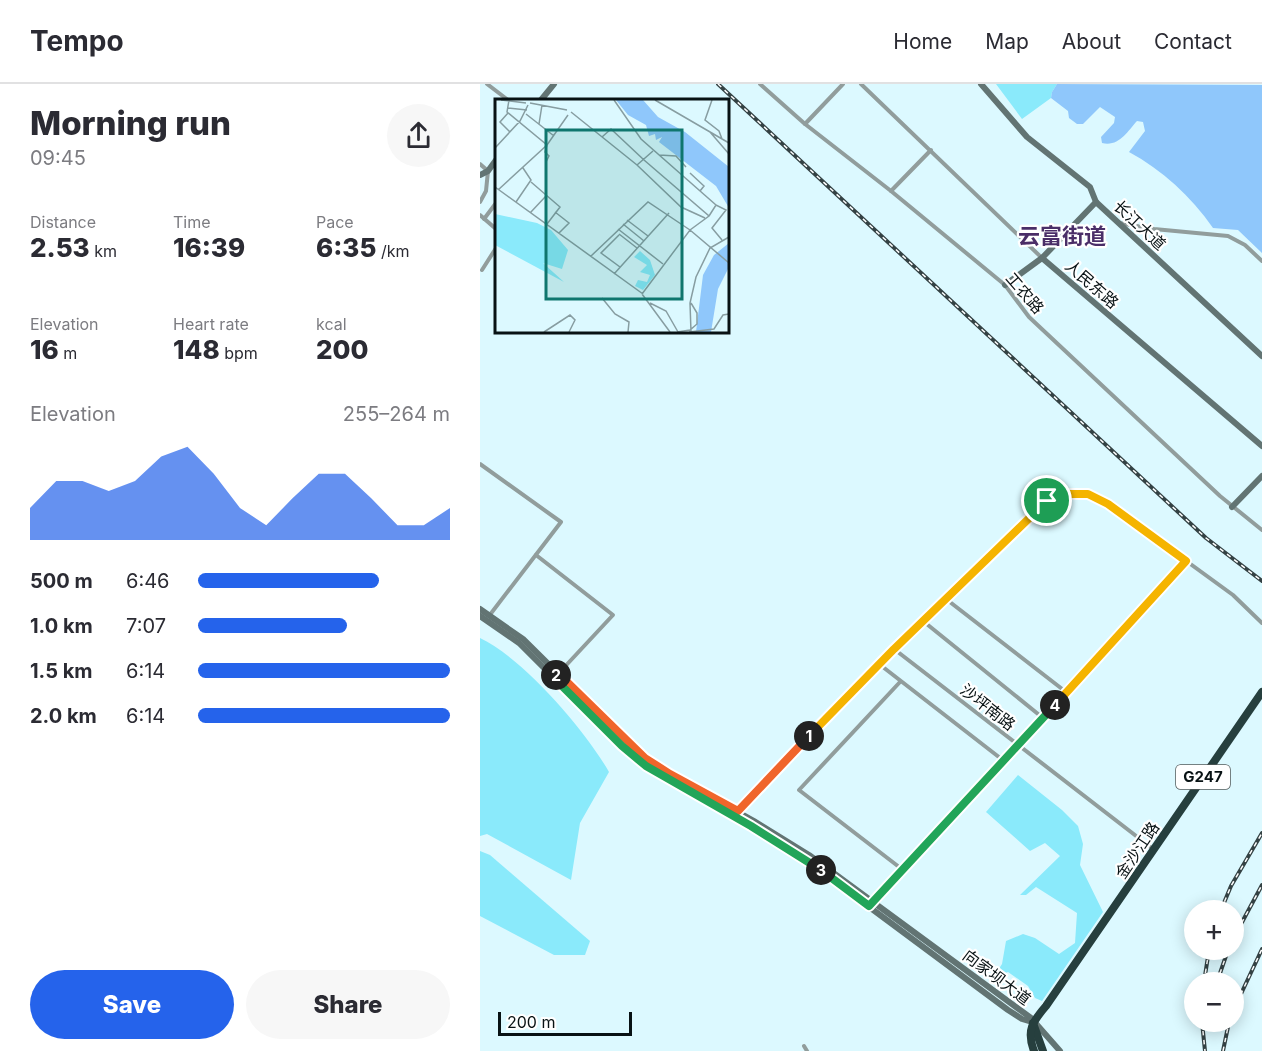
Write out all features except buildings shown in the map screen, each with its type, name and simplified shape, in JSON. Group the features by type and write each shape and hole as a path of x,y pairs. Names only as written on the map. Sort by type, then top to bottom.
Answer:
{"highway":[{"name":"金沙江路","path":"1033,1022 1262,692"},
{"path":"1033,1022 1030,1037 1034,1051"},
{"path":"1033,1022 1043,1051"}],"main road":[{"path":"542,99 554,84"},
{"name":"长江大道","path":"981,84 1027,137 1090,187 1096,202 1262,356"},
{"path":"480,176 488,171 495,161"},
{"path":"1005,285 1042,258 1096,202"},
{"name":"人民东路","path":"1042,258 1262,446"},
{"path":"1232,507 1262,476"},
{"name":"向家坝大道","path":"480,609 485,617 524,639 556,675 645,758 809,855 871,904 1031,1018 1060,1051"}],"street":[{"path":"487,84 507,99"},
{"name":"工农路","path":"760,84 805,124 1005,285 1029,317 1232,507 1262,530"},
{"path":"805,124 843,84"},
{"name":"人民东路","path":"861,84 1042,258"},
{"path":"891,191 932,150"},
{"path":"480,164 488,171 486,191 480,202"},
{"path":"495,204 482,217 495,227"},
{"path":"1119,223 1154,229 1228,236 1245,245 1262,261"},
{"path":"482,270 495,250"},
{"path":"480,464 561,522 485,617"},
{"path":"736,813 752,793 879,664 1047,501 1067,494 1088,494 1108,504 1233,595 1262,622"},
{"path":"536,555 613,615 556,675"},
{"path":"871,904 1186,561"},
{"path":"946,599 1066,693"},
{"path":"923,621 1043,718"},
{"name":"沙坪南路","path":"894,649 1153,849"},
{"path":"879,664 1004,761"},
{"path":"900,682 799,790 903,870"}],"shaded area":[{"path":"996,84 1057,84 1051,98 1022,119"},
{"path":"1057,84 1262,85 1262,253 1238,230 1213,228 1175,185 1153,167 1129,152 1145,131 1143,122 1137,121 1118,141 1102,143 1101,137 1114,123 1115,117 1100,107 1083,124 1077,124 1069,118 1068,111 1051,98"},
{"path":"480,638 515,662 552,697 585,736 609,772 580,823 571,880 487,834 480,836"},
{"path":"1018,775 1062,810 1078,826 1083,844 1080,865 1103,912 1042,1001 1035,998 1028,986 1008,972 993,978 1002,964 1006,941 1023,934 1035,938 1059,954 1075,943 1077,913 1036,887 1026,895 1020,895 1060,856 1045,843 1030,851 986,812"},
{"path":"480,851 490,855 590,941 585,955 554,955 480,916"}],"railway":[{"path":"718,84 1206,538 1262,581"},
{"path":"1225,900 1262,833"},
{"path":"1244,919 1262,885"},
{"path":"1244,987 1262,949"},
{"path":"1206,972 1207,960"},
{"path":"1220,972 1225,960"},
{"path":"1203,1032 1205,1051"},
{"path":"1223,1051 1227,1032"}],"district":[{"name":"云富街道","path":"1062,236"}],"route":[{"path":"1067,494 1088,494 1108,504 1186,561 869,906 788,848 646,766 622,746 554,678 558,673 626,741 650,761 738,811 752,793 894,649 1047,501 1067,494"}]}
